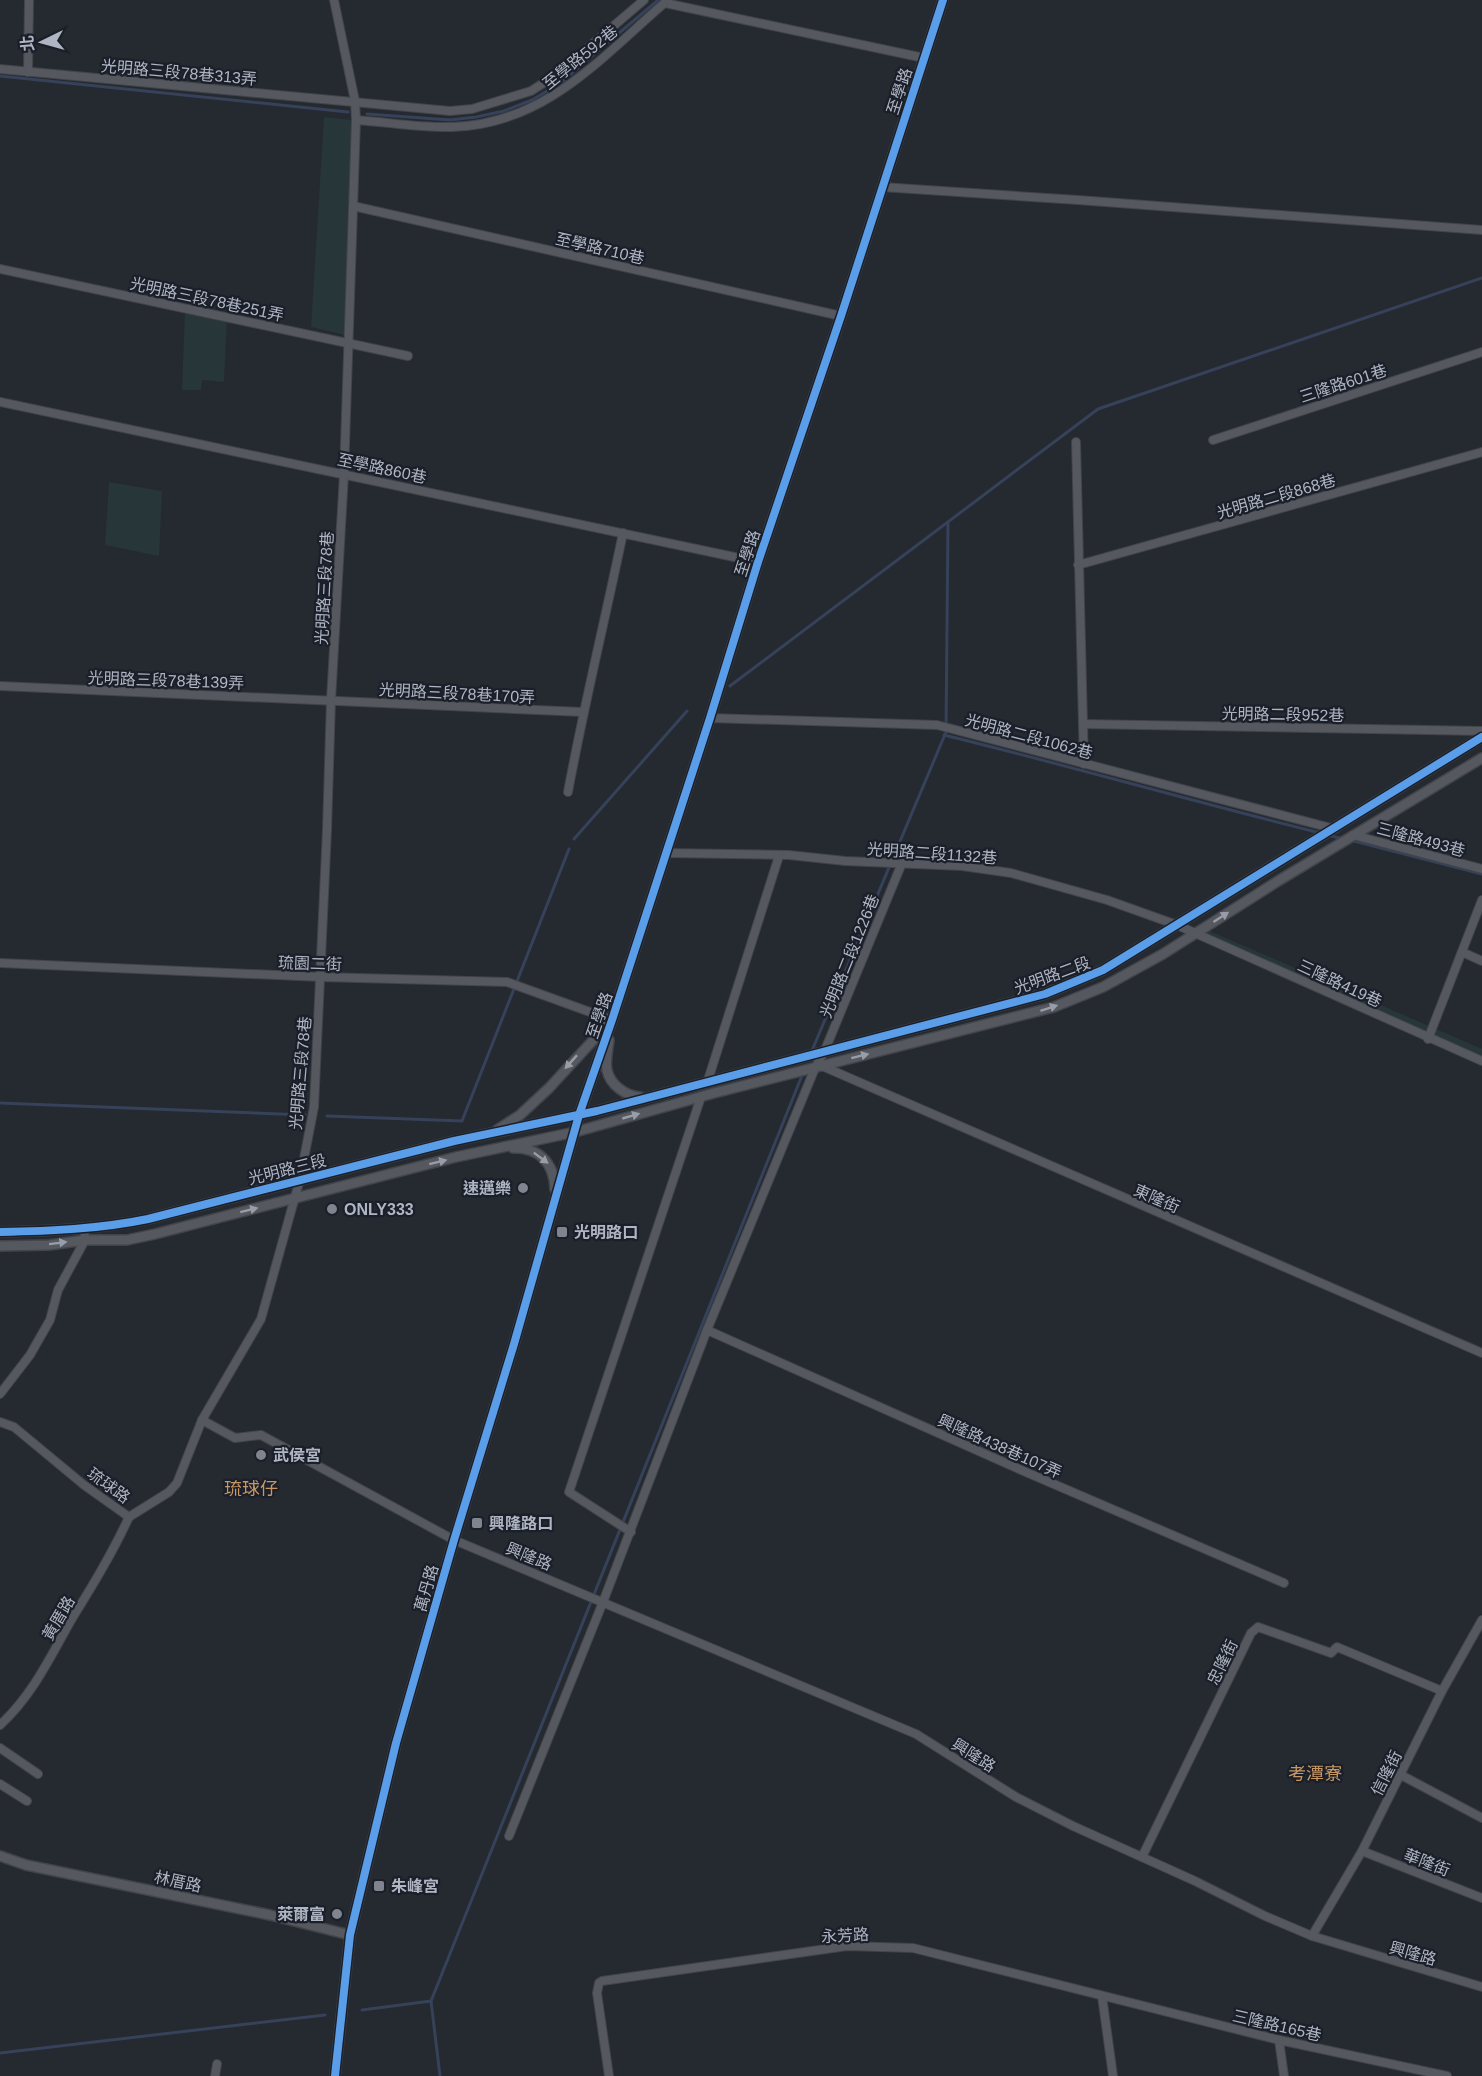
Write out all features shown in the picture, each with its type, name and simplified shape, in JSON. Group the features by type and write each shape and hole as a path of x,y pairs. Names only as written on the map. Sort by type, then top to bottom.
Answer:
{"street":[{"path":"28,72 29,0"},
{"name":"光明路三段78巷","path":"300,1179 314,1107 321,977 331,700 344,474 356,120 355,101 334,0"},
{"name":"至學路","path":"579,1115 612,1020 758,562 841,316 943,0"},
{"name":"光明路三段78巷313弄","path":"0,69 450,111 472,109 531,91 556,75 641,1"},
{"path":"666,1 924,58"},
{"name":"至學路592巷","path":"356,120 452,127 500,121 550,99 601,60 666,1"},
{"path":"882,187 1482,231"},
{"name":"至學路710巷","path":"353,206 841,316"},
{"name":"光明路三段78巷251弄","path":"0,269 408,356"},
{"name":"三隆路601巷","path":"1213,440 1482,352"},
{"name":"至學路860巷","path":"0,402 758,562"},
{"path":"1076,442 1084,764"},
{"name":"光明路二段868巷","path":"1078,566 1482,452"},
{"path":"568,792 583,712 597,658 623,533"},
{"name":"光明路三段78巷139弄","path":"0,686 331,700"},
{"name":"光明路三段78巷170弄","path":"331,700 583,712"},
{"name":"光明路二段1062巷","path":"710,718 937,726 1335,829"},
{"name":"光明路二段952巷","path":"1083,724 1482,730"},
{"name":"光明路二段","path":"575,1132 701,1097 1045,994 1103,970 1482,737"},
{"name":"光明路二段","path":"579,1115 708,1080 820,1061 1054,1007 1102,987 1163,954 1192,931 1482,758"},
{"name":"三隆路493巷","path":"1353,835 1482,869"},
{"name":"光明路二段1132巷","path":"666,853 789,855 845,861 902,862 1011,873 1089,894 1192,931"},
{"path":"708,1080 779,856"},
{"name":"光明路二段1226巷","path":"508,1836 625,1528 902,862"},
{"path":"1428,1039 1482,900"},
{"name":"三隆路419巷","path":"1192,931 1428,1039 1482,1061"},
{"path":"1462,952 1482,961"},
{"name":"琉園二街","path":"0,963 321,977 507,982 612,1020"},
{"path":"612,1020 607,1071 614,1084 624,1092 633,1097 645,1098"},
{"path":"492,1133 520,1115 549,1088 612,1020"},
{"name":"東隆街","path":"820,1061 1482,1353"},
{"path":"625,1528 569,1492 701,1097"},
{"name":"光明路三段","path":"0,1232 124,1224 492,1133 579,1115"},
{"name":"萬丹路","path":"335,2076 350,1935 396,1743 579,1115"},
{"name":"光明路三段","path":"0,1246 49,1245 85,1240 127,1240 498,1148 575,1132"},
{"path":"498,1148 519,1148 536,1153 549,1163 555,1178 556,1198"},
{"name":"琉球路","path":"0,1422 14,1427 84,1485 129,1517 169,1492 177,1483 202,1420 261,1319 300,1179"},
{"path":"0,1394 30,1355 51,1320 58,1290 85,1240 84,1227"},
{"name":"興隆路438巷107弄","path":"707,1330 1028,1473 1284,1583"},
{"path":"202,1420 235,1438 261,1435 454,1540"},
{"name":"黃厝路","path":"0,1725 18,1708 40,1673 112,1551 129,1517"},
{"name":"興隆路","path":"454,1540 916,1734 1016,1797 1073,1826 1311,1936 1482,1987"},
{"name":"信隆街","path":"1311,1936 1362,1851 1442,1691 1482,1620"},
{"name":"忠隆街","path":"1142,1857 1251,1633 1258,1628 1331,1653 1337,1647 1442,1691"},
{"path":"0,1748 38,1774"},
{"path":"1401,1775 1481,1814"},
{"path":"0,1784 27,1802"},
{"name":"華隆街","path":"1362,1851 1482,1898"},
{"name":"林厝路","path":"0,1856 26,1865 270,1915 350,1935"},
{"name":"永芳路","path":"609,2076 597,1993 598,1983 602,1981 847,1946 913,1948 1102,1996"},
{"path":"1102,1996 1113,2076"},
{"name":"三隆路165巷","path":"1102,1996 1279,2040 1447,2076"},
{"path":"1279,2040 1284,2076"},
{"path":"215,2076 217,2064"}],"shaded area":[{"path":"324,117 352,120 345,335 311,327"},
{"path":"185,311 227,318 224,382 202,380 201,390 182,390"},
{"path":"109,482 162,491 159,556 105,545"},
{"path":"1203,928 1482,1049 1482,1061 1196,933"}],"waterway":[{"path":"367,114 450,120 504,111 532,100 559,84 658,0"},
{"path":"0,76 348,112"},
{"path":"730,686 1098,409 1482,278"},
{"path":"811,1053 946,732 948,522"},
{"path":"574,839 687,711"},
{"path":"944,735 1320,833"},
{"path":"1327,835 1344,839"},
{"path":"1350,840 1482,874"},
{"path":"327,1116 462,1121 569,849"},
{"path":"440,2076 431,2001 803,1073"},
{"path":"0,1103 305,1115"},
{"path":"362,2010 431,2001"},
{"path":"0,2053 325,2015"}],"cycle path":[{"path":"335,2076 350,1935 396,1743 454,1540 514,1344 579,1115 612,1020 758,562 841,316 943,0"},
{"path":"0,1232 93,1227 148,1219 454,1141 597,1111 1045,994 1103,970 1482,737"}],"place":[{"name":"速邁樂","path":"523,1188"},
{"name":"ONLY333","path":"332,1209"},
{"name":"光明路口","path":"562,1232"},
{"name":"武侯宮","path":"261,1455"},
{"name":"興隆路口","path":"477,1523"},
{"name":"朱峰宮","path":"379,1886"},
{"name":"萊爾富","path":"337,1914"}],"district":[{"name":"琉球仔","path":"251,1489"},
{"name":"考潭寮","path":"1315,1774"}]}
